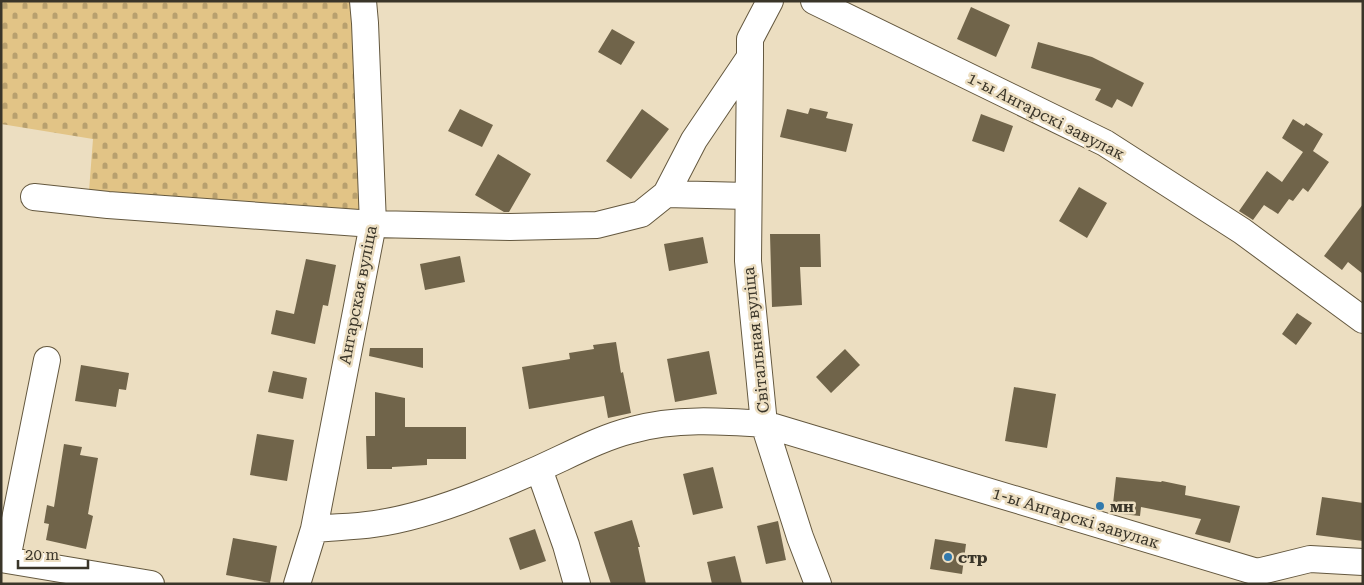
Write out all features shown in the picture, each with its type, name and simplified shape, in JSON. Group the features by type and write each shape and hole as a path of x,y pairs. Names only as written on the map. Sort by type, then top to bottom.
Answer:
{"street":[{"name":"Ангарская вуліца","path":"297,584 314,529 373,224 365,23 362,1"},
{"name":"Світальная вуліца","path":"314,529 373,524 448,506 539,469 615,435 653,425 720,421 764,424 748,261 750,39 770,1"},
{"name":"1-ы Ангарскі завулак","path":"814,1 1105,143 1242,231 1363,320"},
{"path":"34,197 108,205 373,224 510,227 596,225 641,214 666,194 694,140 750,57"},
{"path":"666,194 748,196"},
{"path":"47,360 4,559 151,584"},
{"path":"764,424 800,537 818,584"},
{"name":"1-ы Ангарскі завулак","path":"764,424 1248,578 1310,559 1363,562"},
{"path":"539,469 566,545 577,584"}],"green space":[{"path":"1,1 351,1 363,210 89,191 93,139 1,124"}],"building":[{"path":"971,7 1010,25 996,57 957,39"},
{"path":"612,29 635,42 621,65 598,52"},
{"path":"1038,42 1092,57 1144,83 1132,107 1117,99 1112,108 1095,100 1101,89 1031,68"},
{"path":"810,108 828,112 826,118 853,124 846,152 780,137 787,109 808,114"},
{"path":"460,109 493,125 482,147 448,131"},
{"path":"642,109 669,129 631,179 606,161"},
{"path":"981,114 1013,126 1004,152 972,141"},
{"path":"1293,119 1304,126 1306,123 1323,134 1313,151 1329,162 1308,192 1303,188 1293,201 1289,199 1278,214 1264,205 1253,220 1239,211 1267,171 1282,182 1303,152 1282,138"},
{"path":"498,154 531,174 509,212 504,212 475,195"},
{"path":"1079,187 1107,203 1087,238 1059,221"},
{"path":"1363,204 1363,274 1348,262 1342,270 1324,256"},
{"path":"770,234 820,234 821,267 800,267 802,305 772,307"},
{"path":"703,237 708,263 669,271 664,244"},
{"path":"460,256 465,282 425,290 420,264"},
{"path":"306,259 336,265 328,306 323,305 315,344 271,334 276,310 294,314"},
{"path":"1297,313 1312,323 1296,345 1282,334"},
{"path":"616,342 621,373 623,372 631,413 608,418 604,396 529,409 522,367 570,359 569,353 594,349 593,345"},
{"path":"370,348 423,348 423,368 369,356"},
{"path":"845,349 860,365 831,393 816,377"},
{"path":"709,351 717,394 675,402 667,359"},
{"path":"81,365 129,373 126,390 119,389 116,407 75,401"},
{"path":"273,371 307,378 303,399 268,392"},
{"path":"1014,387 1056,394 1047,448 1005,441"},
{"path":"375,392 405,398 405,427 466,427 466,459 427,459 427,465 392,467 392,469 367,469 366,436 375,436"},
{"path":"257,434 294,440 287,481 250,475"},
{"path":"64,444 82,447 80,455 98,458 88,514 93,516 86,549 46,540 49,524 44,523 47,505 54,507"},
{"path":"713,467 723,508 693,515 683,474"},
{"path":"1116,477 1162,481 1186,486 1185,495 1240,506 1230,543 1195,534 1201,519 1141,507 1140,516 1112,513"},
{"path":"1322,497 1363,503 1363,541 1316,535"},
{"path":"632,520 640,547 638,547 646,584 611,584 594,532"},
{"path":"778,521 786,560 766,564 757,526"},
{"path":"535,529 546,561 520,570 509,538"},
{"path":"233,538 277,546 270,583 226,575"},
{"name":"стр","path":"935,539 966,544 962,574 930,569"},
{"path":"735,556 742,584 712,584 707,562"}],"place":[{"name":"мн","path":"1100,506"},
{"name":"стр","path":"948,557"}]}
